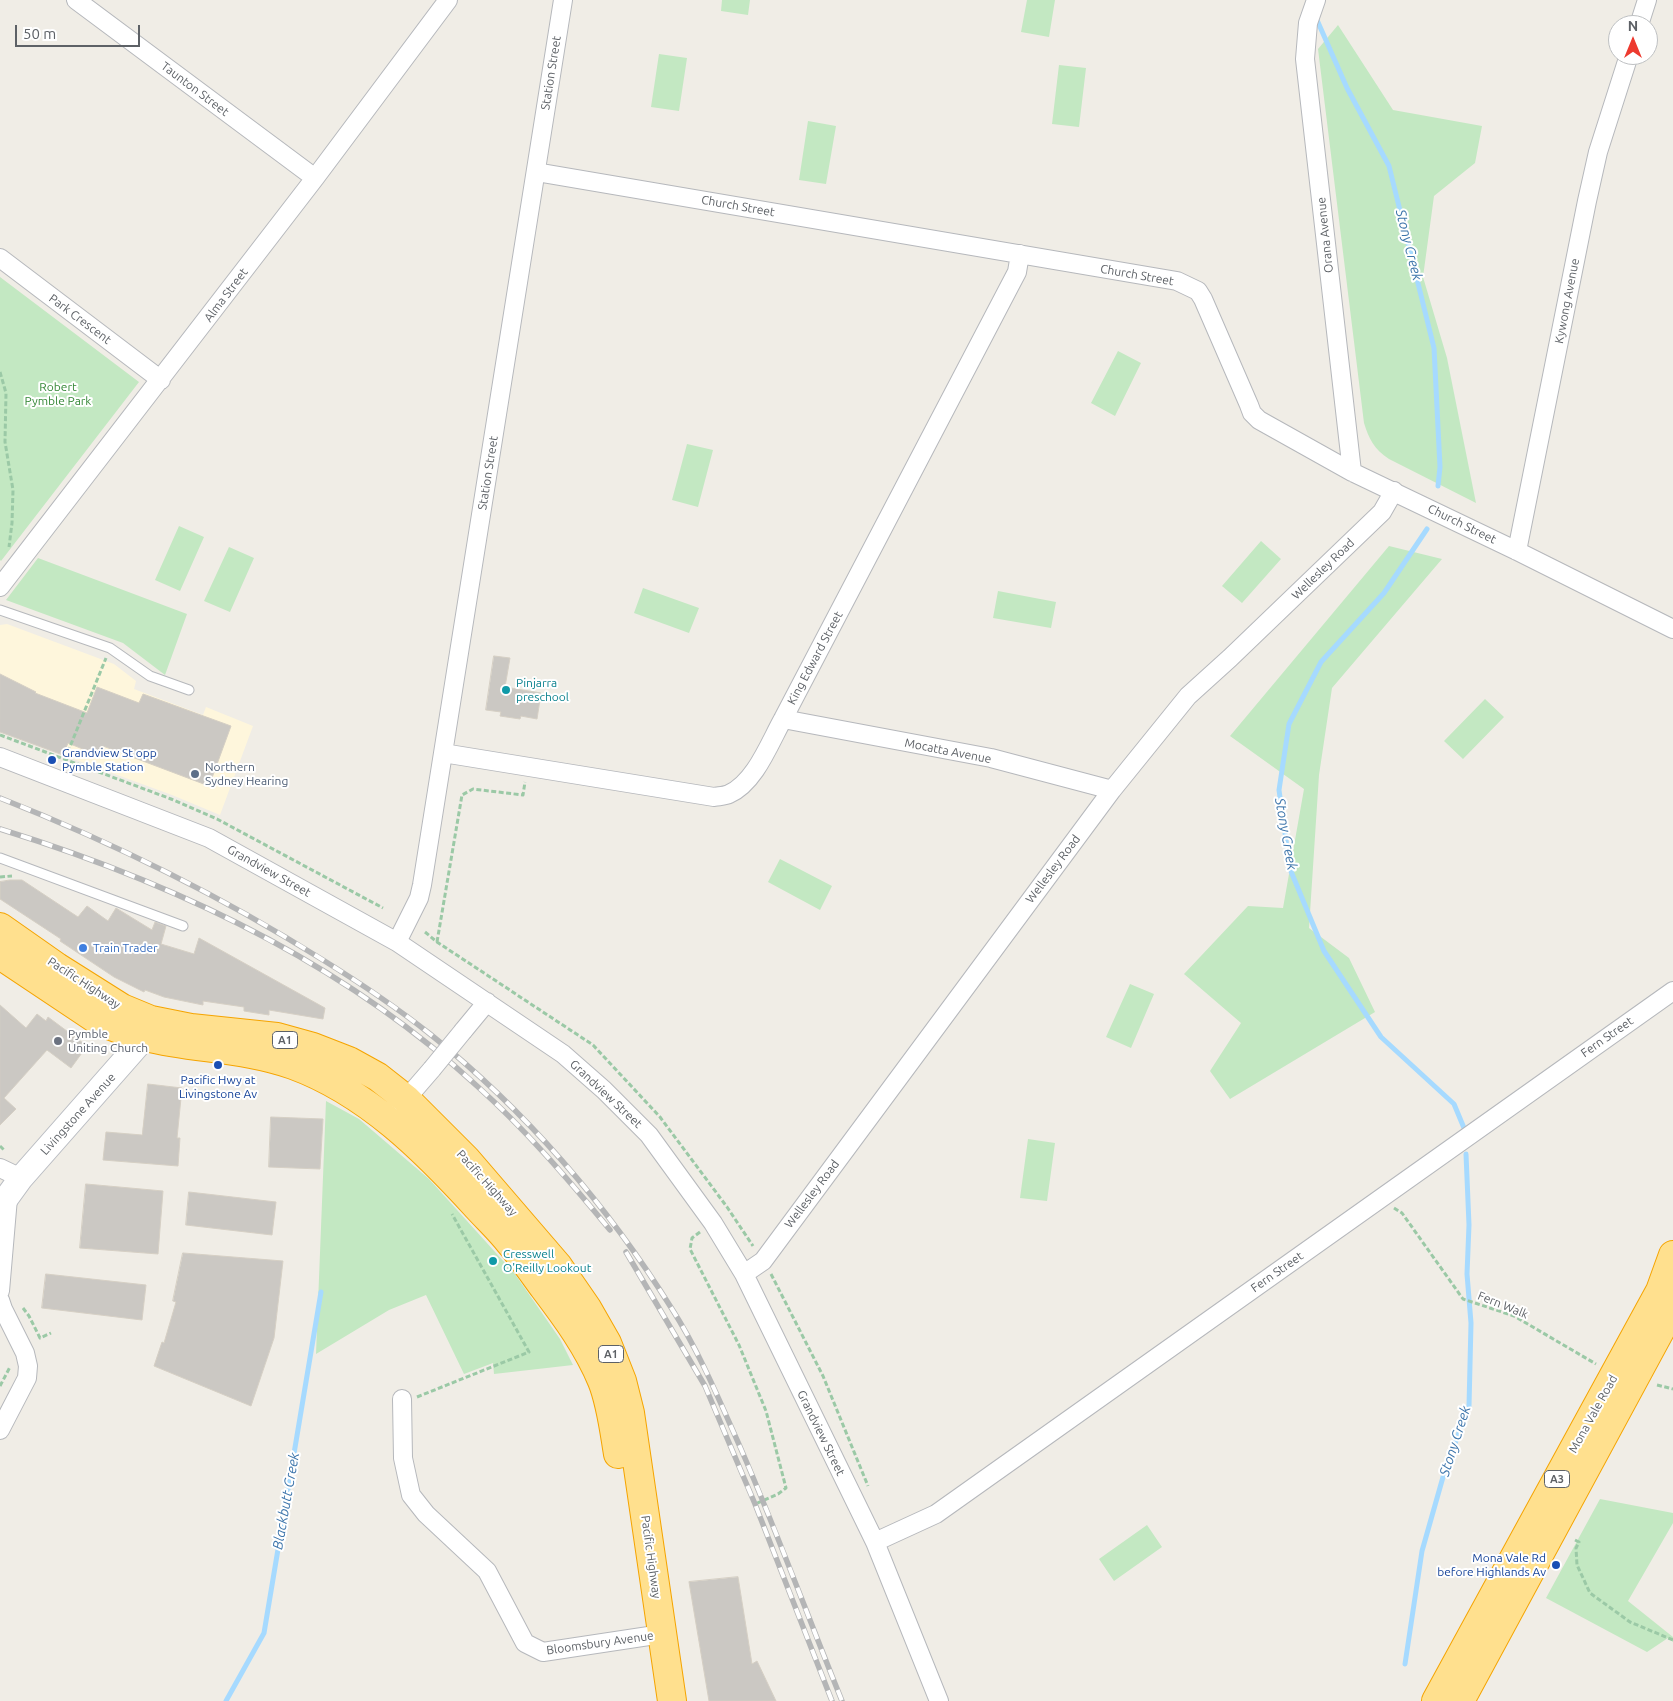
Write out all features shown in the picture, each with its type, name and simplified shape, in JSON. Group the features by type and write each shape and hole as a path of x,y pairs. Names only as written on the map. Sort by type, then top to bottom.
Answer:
{"highway":[{"name":"Pacific Highway","path":"0,927 148,1028 264,1056 295,1066 323,1078 354,1097 423,1150 510,1242 569,1321 588,1352 602,1382 613,1423 654,1636 672,1701"},
{"name":"Pacific Highway","path":"0,955 96,1019 113,1027 190,1028 277,1038 313,1047 349,1061 378,1077 406,1099 466,1159 558,1266 588,1308 607,1343 622,1381 630,1412 654,1636 654,1701"},
{"name":"Mona Vale Road","path":"1436,1701 1660,1291 1673,1255"},
{"name":"Mona Vale Road","path":"1460,1701 1673,1307"}],"street":[{"name":"Taunton Street","path":"76,0 315,178"},
{"name":"Alma Street","path":"2,581 161,380 448,0"},
{"name":"Station Street","path":"397,942 419,898 422,885 563,0"},
{"name":"Orana Avenue","path":"1316,0 1308,22 1305,59 1352,472"},
{"path":"1642,15 1647,0"},
{"name":"Kywong Avenue","path":"1517,551 1586,200 1598,152 1626,65"},
{"name":"Church Street","path":"536,172 1177,281 1198,291 1206,303 1252,412 1259,420 1352,472 1517,551 1673,629"},
{"name":"King Edward Street","path":"443,752 714,797 728,794 742,787 751,776 782,719 1017,272 1020,254"},
{"name":"Park Crescent","path":"0,258 161,380"},
{"name":"Wellesley Road","path":"744,1274 763,1260 1112,790 1188,696 1382,512 1394,491"},
{"name":"Mocatta Avenue","path":"782,719 991,758 1112,790"},
{"name":"Grandview Street","path":"0,757 209,838 397,942 563,1054 604,1090 649,1135 713,1223 744,1274 875,1542 939,1701"},
{"name":"Fern Street","path":"875,1542 936,1514 1673,990"},
{"path":"389,1122 487,1002"},
{"name":"Livingstone Avenue","path":"10,1194 148,1028"},
{"path":"0,1291 10,1194 2,1159"},
{"path":"0,1300 25,1353 28,1366 27,1378 0,1430"},
{"name":"Bloomsbury Avenue","path":"402,1402 403,1458 412,1496 426,1514 487,1571 525,1643 543,1652 654,1636"}],"lane":[{"path":"0,610 110,648 150,676 189,690"},
{"path":"0,858 183,926"}],"path":[{"path":"0,372 6,393 5,442 13,490 12,523 2,581"},
{"path":"0,438 5,442"},
{"path":"65,759 110,648"},
{"path":"437,942 462,795 473,789 523,794 525,778"},
{"path":"0,1146 2,1159"},
{"name":"Fern Walk","path":"1382,1196 1402,1213 1463,1299 1514,1316 1597,1364"},
{"path":"402,1402 529,1352 448,1206"},
{"path":"713,1223 692,1238 690,1250 739,1345 766,1411 786,1488 778,1494 755,1504"},
{"path":"749,1239 753,1246"},
{"path":"770,1271 823,1376 869,1487"},
{"path":"20,1305 29,1316 40,1338 51,1333"},
{"path":"1657,1386 1673,1389"},
{"path":"1575,1540 1579,1542 1576,1548 1577,1565 1590,1593 1630,1622 1673,1640"}],"shaded area":[{"path":"7,624 114,664 136,681 134,689 203,715 206,707 253,726 220,815 172,795 0,732 0,625"}],"green space":[{"path":"722,0 750,0 748,15 721,11"},
{"path":"1027,0 1055,0 1049,37 1021,32"},
{"path":"1338,25 1393,110 1482,126 1475,163 1434,196 1423,277 1447,358 1476,503 1389,459 1373,443 1364,423 1318,49"},
{"path":"659,54 687,58 679,111 651,107"},
{"path":"1059,65 1086,68 1079,127 1052,124"},
{"path":"808,121 836,126 826,184 799,180"},
{"name":"Robert Pymble Park","path":"0,277 139,382 1,561 0,560"},
{"path":"1118,351 1141,363 1115,416 1091,403"},
{"path":"687,444 713,450 698,507 672,500"},
{"path":"179,526 204,537 180,591 155,580"},
{"path":"1261,541 1281,559 1242,603 1222,586"},
{"path":"1389,546 1442,559 1332,688 1319,775 1309,928 1349,958 1375,1012 1230,1099 1210,1071 1241,1023 1184,974 1248,906 1283,908 1304,789 1230,736"},
{"path":"229,547 254,558 230,612 204,601"},
{"path":"38,558 187,614 165,675 123,643 6,600"},
{"path":"643,588 699,608 689,633 634,613"},
{"path":"998,591 1056,602 1051,628 993,618"},
{"path":"1485,699 1504,717 1463,759 1444,741"},
{"path":"780,859 832,886 820,910 768,882"},
{"path":"1130,984 1154,994 1131,1048 1106,1037"},
{"path":"326,1101 359,1119 429,1179 515,1274 560,1339 573,1365 494,1374 493,1363 464,1374 426,1295 389,1310 316,1354"},
{"path":"1028,1139 1055,1143 1047,1201 1020,1198"},
{"path":"1600,1499 1673,1513 1673,1523 1628,1601 1673,1637 1673,1642 1668,1638 1647,1652 1546,1598"},
{"path":"1147,1525 1162,1547 1114,1581 1099,1559"}],"building":[{"name":"Pinjarra preschool","path":"494,656 510,658 505,687 541,693 537,719 521,716 520,719 500,716 501,712 486,710"},
{"path":"0,674 35,693 87,713 97,687 139,703 143,694 231,726 209,786 103,746 100,756 68,743 63,755 0,732"},
{"path":"22,880 78,917 87,906 108,921 116,908 152,930 155,922 166,926 161,944 194,954 199,938 325,1008 323,1019 269,1010 269,1015 244,1011 244,1007 203,1001 203,1005 164,997 145,990 144,992 114,977 0,899 0,882"},
{"path":"0,1005 26,1028 37,1014 46,1021 48,1017 87,1046 71,1068 47,1050 4,1098 16,1109 0,1125"},
{"path":"148,1084 182,1088 177,1138 180,1138 178,1166 103,1160 106,1132 142,1135"},
{"path":"271,1117 323,1119 320,1169 269,1167"},
{"path":"86,1184 163,1191 158,1254 80,1248"},
{"path":"189,1192 276,1202 272,1235 186,1225"},
{"path":"183,1253 283,1261 274,1338 251,1406 154,1366 162,1342 164,1343 176,1302 173,1301"},
{"path":"46,1274 146,1285 142,1320 42,1308"},
{"path":"738,1577 752,1664 757,1661 776,1701 709,1701 689,1582"}],"waterway":[{"name":"Stony Creek","path":"1317,20 1347,88 1389,166 1434,348 1440,467 1438,486"},
{"name":"Stony Creek","path":"1427,529 1384,593 1321,662 1289,724 1279,790 1290,869 1324,951 1381,1037 1454,1104 1464,1128"},
{"name":"Stony Creek","path":"1405,1664 1422,1551 1445,1470 1469,1406 1471,1323 1467,1274 1469,1225 1466,1154"},
{"name":"Blackbutt Creek","path":"226,1701 264,1633 321,1292"}],"railway":[{"path":"0,798 125,852 206,892 323,960 404,1014 465,1063 563,1161 621,1233 672,1309 701,1360 754,1480 842,1701"},
{"path":"0,829 128,874 191,901 253,931 371,1001 425,1042 477,1086 513,1120 546,1155 610,1230"},
{"path":"626,1252 705,1386 755,1504 832,1701"}],"place":[{"name":"Pinjarra preschool","path":"506,690"},
{"name":"Grandview St opp Pymble Station","path":"52,760"},
{"name":"Northern Sydney Hearing","path":"195,774"},
{"name":"Train Trader","path":"83,948"},
{"name":"Pymble Uniting Church","path":"58,1041"},
{"name":"Pacific Hwy at Livingstone Av","path":"218,1065"},
{"name":"Cresswell O'Reilly Lookout","path":"493,1261"},
{"name":"Mona Vale Rd before Highlands Av","path":"1556,1565"}]}
